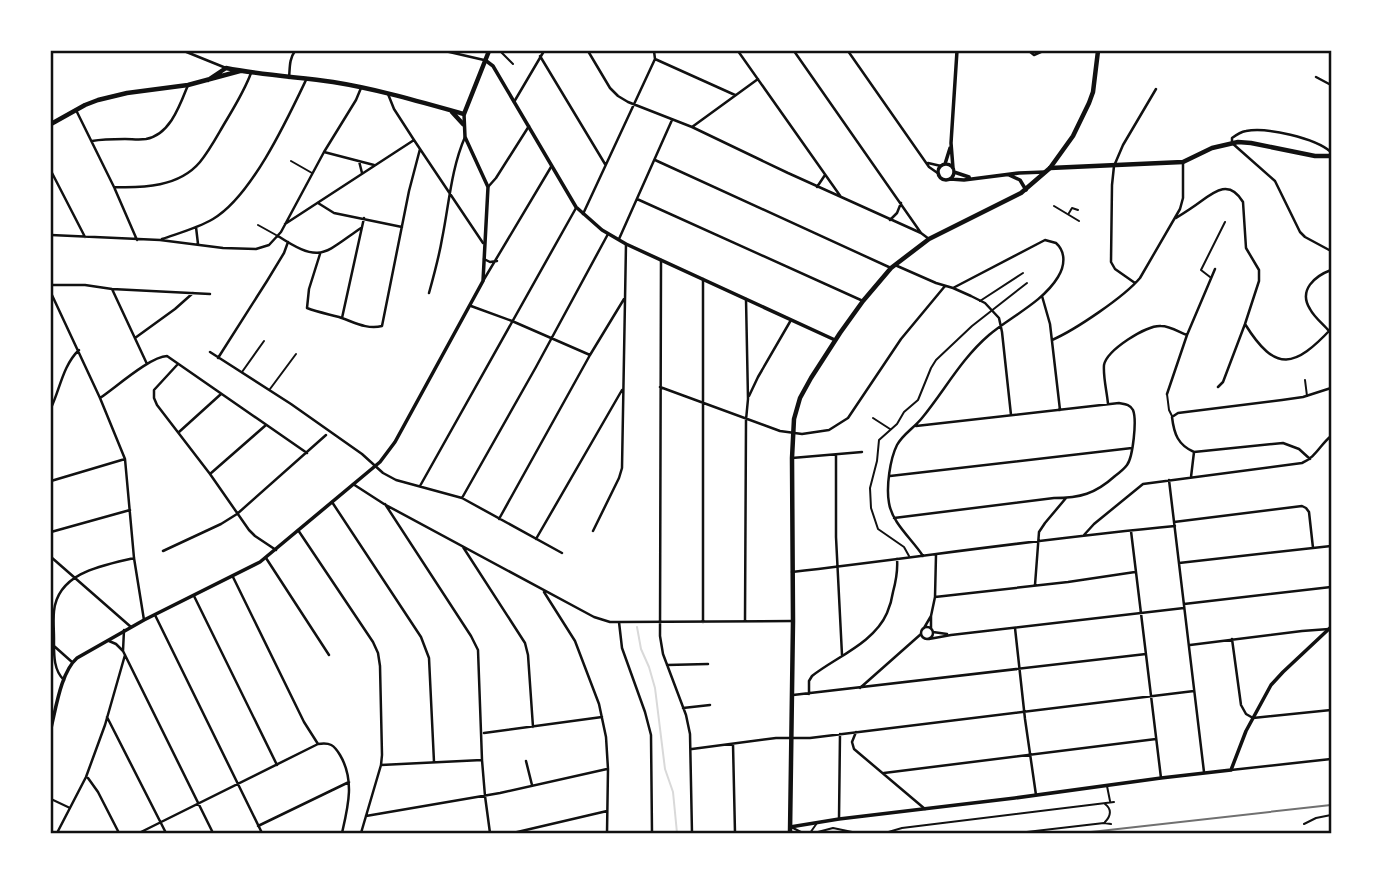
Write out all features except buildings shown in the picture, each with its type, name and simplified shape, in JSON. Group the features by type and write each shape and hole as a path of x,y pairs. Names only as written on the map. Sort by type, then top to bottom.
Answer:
{"main road":[{"path":"208,80 226,68 361,88 464,114 489,51"},
{"path":"790,830 793,695 792,458 794,418 800,398 835,340 893,266 929,239 1026,190 1049,170 1073,136 1089,103 1098,51"},
{"path":"51,124 76,110 109,97 188,85 241,71"},
{"path":"449,110 463,124"},
{"path":"1049,170 1183,162 1212,148 1232,144 1251,143 1315,156 1331,154"}],"street":[{"path":"184,51 226,68"},
{"path":"289,78 291,56 295,51"},
{"path":"445,51 484,60 493,66 576,207 608,234 835,340"},
{"path":"514,102 544,51"},
{"path":"588,51 614,92 633,105 691,127 929,239"},
{"path":"583,214 655,59 654,51"},
{"path":"738,51 841,198"},
{"path":"794,51 921,233"},
{"path":"848,51 929,167 944,180 1049,170"},
{"path":"950,179 954,170 951,143 957,51"},
{"path":"1029,51 1034,55 1043,51"},
{"path":"540,56 605,164"},
{"path":"655,59 735,95"},
{"path":"114,187 160,185 196,166 215,139 251,73"},
{"path":"1316,77 1331,85"},
{"path":"691,127 758,79"},
{"path":"160,240 215,218 230,206 247,187 306,80"},
{"path":"92,141 143,140 156,136 173,118 188,85"},
{"path":"51,235 160,240 223,248 256,249 269,245 278,236 361,88"},
{"path":"1135,284 1115,269 1110,260 1114,166 1123,145 1156,89"},
{"path":"388,94 414,140 485,246"},
{"path":"76,110 137,240"},
{"path":"464,114 465,137 488,187 483,281"},
{"path":"618,240 672,120"},
{"path":"488,187 529,126"},
{"path":"1331,154 1317,143 1257,130 1239,133 1232,138 1232,144 1275,181 1300,232 1331,251"},
{"path":"429,293 443,238 450,192 465,137"},
{"path":"285,224 414,140"},
{"path":"939,174 951,143"},
{"path":"320,254 311,282 307,308 370,327 384,324 420,149"},
{"path":"324,152 374,165"},
{"path":"359,160 362,173"},
{"path":"655,160 893,266 981,301 999,318 1002,326 1011,416"},
{"path":"1052,340 1074,328 1135,284 1180,209 1183,198 1183,162"},
{"path":"928,163 943,165 971,178"},
{"path":"51,728 64,680 72,662 124,630 266,558 384,458 483,281 552,166"},
{"path":"51,171 85,237"},
{"path":"1007,174 1020,180 1026,190"},
{"path":"817,187 825,175"},
{"path":"1176,218 1220,189 1232,191 1242,200 1246,248 1258,268 1259,275 1245,324 1223,382 1218,387"},
{"path":"637,199 863,301"},
{"path":"318,203 334,212 402,227"},
{"path":"890,220 901,203"},
{"path":"420,486 576,207"},
{"path":"342,318 364,219"},
{"path":"196,227 198,244"},
{"path":"278,236 306,252 320,254 361,227"},
{"path":"462,498 608,234"},
{"path":"923,556 890,510 890,476 898,444 924,416 964,360 984,340 1041,295 1058,277 1064,259 1060,247 1054,241 1047,240 953,288"},
{"path":"218,358 284,253 288,242"},
{"path":"593,531 622,468 626,244"},
{"path":"485,259 490,262 497,261"},
{"path":"661,260 661,644 689,725 692,749 692,833"},
{"path":"1167,394 1187,335 1215,269"},
{"path":"1245,324 1264,349 1273,356 1286,360 1304,354 1330,330 1308,307 1306,296 1314,279 1331,270"},
{"path":"703,279 703,622"},
{"path":"51,285 211,294"},
{"path":"660,387 780,432 825,431 845,421 901,339 945,286"},
{"path":"112,289 147,364"},
{"path":"51,293 79,350 125,459 134,558 144,620"},
{"path":"135,338 193,293"},
{"path":"1041,295 1047,310 1052,340 1060,410"},
{"path":"499,519 624,299"},
{"path":"744,621 748,399 746,299"},
{"path":"471,306 590,355"},
{"path":"748,399 791,320"},
{"path":"1108,404 1104,366 1114,350 1154,327 1169,328 1187,335"},
{"path":"51,408 72,358 79,350"},
{"path":"210,352 255,379 362,454 383,473 396,480 462,498 562,554"},
{"path":"100,398 147,364 164,356 307,453"},
{"path":"178,364 157,386 153,394 157,405 255,536 276,550"},
{"path":"746,377 758,377"},
{"path":"1310,459 1299,449 1283,443 1194,452 1177,439 1172,417 1178,413 1307,396 1331,388"},
{"path":"536,539 622,389"},
{"path":"178,433 221,394"},
{"path":"894,518 1087,494 1103,486 1128,463 1134,417 1131,408 1124,404 1108,404 916,425"},
{"path":"210,474 265,425"},
{"path":"163,551 237,514 326,435"},
{"path":"1084,536 1094,524 1141,485 1297,464 1310,459 1331,436"},
{"path":"890,476 1132,448"},
{"path":"792,458 862,452"},
{"path":"1191,477 1194,452"},
{"path":"836,455 836,537 842,655"},
{"path":"51,481 125,459"},
{"path":"1169,480 1204,773"},
{"path":"353,484 384,504 594,617 610,622 793,621"},
{"path":"1035,585 1040,529 1066,498"},
{"path":"332,502 427,650 434,762"},
{"path":"384,504 475,643 479,655 482,760 490,833"},
{"path":"792,572 1305,507 1310,516 1313,548"},
{"path":"51,532 130,510"},
{"path":"298,530 378,653 383,736 381,765 361,833"},
{"path":"1130,531 1161,778"},
{"path":"461,544 525,643 533,727"},
{"path":"1179,564 1331,546"},
{"path":"928,639 932,638 936,555"},
{"path":"51,557 131,627"},
{"path":"64,680 57,673 54,646 54,610 58,598 74,578 97,568 134,558"},
{"path":"266,558 330,655"},
{"path":"809,694 811,677 870,635 883,621 897,577 897,559"},
{"path":"935,597 1135,572"},
{"path":"233,577 304,722 318,744"},
{"path":"912,643 951,635 1331,587"},
{"path":"543,589 578,649 602,717 608,769 607,833"},
{"path":"194,596 277,765"},
{"path":"155,615 262,833"},
{"path":"860,688 921,634 931,616"},
{"path":"619,622 622,648 651,734 652,833"},
{"path":"924,628 951,635"},
{"path":"1015,628 1036,795"},
{"path":"1189,645 1330,628"},
{"path":"1231,770 1246,731 1264,696 1276,679 1330,628"},
{"path":"57,833 86,777 107,717 124,653 124,630"},
{"path":"921,634 928,639"},
{"path":"1231,639 1241,705 1253,718 1331,710"},
{"path":"107,640 116,644 124,653 213,833"},
{"path":"54,646 72,662"},
{"path":"793,695 1146,654"},
{"path":"667,665 708,664"},
{"path":"692,749 1194,691"},
{"path":"683,708 710,705"},
{"path":"107,717 166,833"},
{"path":"482,733 602,717"},
{"path":"856,732 852,742 854,749 925,809"},
{"path":"839,819 840,734"},
{"path":"884,773 1156,740"},
{"path":"139,833 318,744 330,743 336,748 346,767 349,782 349,805 342,833"},
{"path":"733,744 735,833"},
{"path":"381,765 482,760"},
{"path":"790,830 839,819 1161,778 1331,760"},
{"path":"526,761 532,785"},
{"path":"366,816 485,796 608,769"},
{"path":"86,777 98,792 119,833"},
{"path":"258,826 349,782"},
{"path":"513,833 607,811"}],"lane":[{"path":"500,51 513,64"},
{"path":"291,161 313,173"},
{"path":"1054,206 1079,221"},
{"path":"1068,214 1072,208 1078,210"},
{"path":"1211,278 1201,270 1225,222"},
{"path":"258,225 278,236"},
{"path":"981,301 1023,273"},
{"path":"909,556 904,547 878,528 871,508 870,488 880,439 920,397 933,364 970,327 1027,283"},
{"path":"241,373 264,341"},
{"path":"270,390 296,354"},
{"path":"1305,380 1307,396"},
{"path":"1167,394 1172,417"},
{"path":"873,418 891,429"},
{"path":"885,833 902,828 1112,802 1107,785"},
{"path":"51,799 71,809"},
{"path":"1104,803 1109,807 1110,813 1104,823"},
{"path":"1304,824 1331,815"},
{"path":"812,833 818,822"},
{"path":"1018,833 1111,824"},
{"path":"812,833 833,828 857,833"},
{"path":"898,833 902,828"},
{"path":"790,830 803,833"}],"waterway":[{"path":"637,627 641,649 655,688 665,769 673,792 677,833"}],"railway":[{"path":"1082,833 1331,805"}]}
